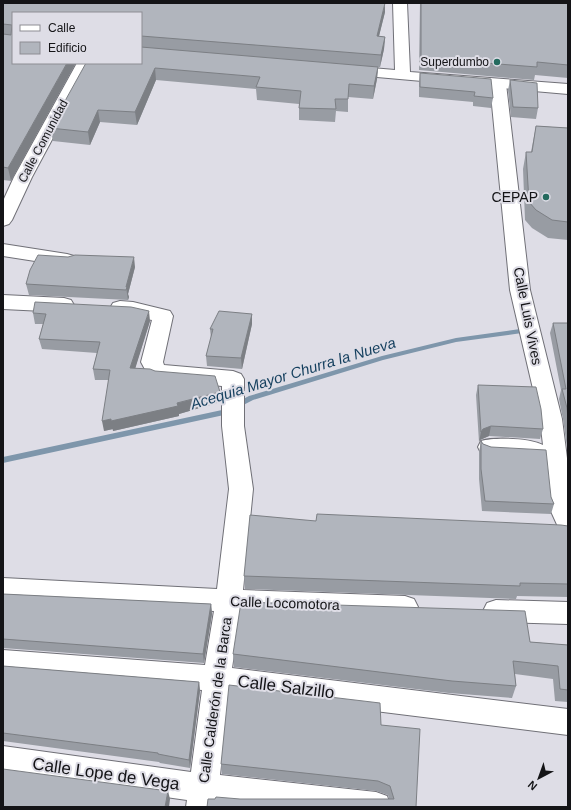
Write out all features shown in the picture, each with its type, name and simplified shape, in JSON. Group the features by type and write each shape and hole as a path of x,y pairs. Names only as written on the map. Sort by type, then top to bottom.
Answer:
{"street":[{"path":"400,3 403,75"},
{"name":"Calle Comunidad","path":"4,214 10,189 84,64"},
{"path":"330,70 568,89"},
{"name":"Calle Luis Vives","path":"498,84 520,290 559,419 555,451 566,516"},
{"path":"3,250 70,260"},
{"path":"3,302 79,306"},
{"name":"Calle Calderón de la Barca","path":"102,307 133,309 163,316 152,362 157,372 233,379 233,426 241,489 229,601 217,679 202,797"},
{"path":"489,447 555,451"},
{"path":"544,526 566,516"},
{"name":"Calle Locomotora","path":"3,589 229,601 426,608"},
{"path":"473,610 568,613"},
{"name":"Calle Salzillo","path":"3,662 217,679 568,722"},
{"name":"Calle Lope de Vega","path":"3,760 202,797 376,807"}],"building":[{"path":"3,3 385,3 377,36 385,37 381,55 142,36 142,12 12,12 12,25 3,24"},
{"path":"421,3 568,3 568,65 537,62 537,67 421,58"},
{"path":"12,25 12,64 66,64 8,168 3,167 3,34 11,35"},
{"path":"142,47 378,67 374,86 349,84 348,99 335,99 336,109 299,108 301,91 256,87 260,77 155,68 135,112 98,110 88,132 50,128 85,64 142,64"},
{"path":"420,73 491,79 493,98 474,96 475,92 420,87"},
{"path":"510,80 537,83 538,108 513,107"},
{"path":"536,126 568,128 568,222 552,220 536,210 529,202 526,152 532,152"},
{"path":"38,255 68,257 75,255 134,257 126,290 26,284 30,270"},
{"path":"35,302 131,307 149,311 130,368 215,376 220,392 177,403 178,406 111,421 111,419 102,421 110,370 93,369 100,342 39,339 46,314 33,313"},
{"path":"219,311 252,314 241,358 206,356 213,329 210,329"},
{"path":"553,323 568,323 568,418 562,389 566,389"},
{"path":"478,385 536,387 541,409 543,429 491,426 483,429 481,432"},
{"path":"481,441 483,444 491,447 546,450 551,497 554,504 485,501 481,469"},
{"path":"317,514 568,526 568,584 520,583 520,586 244,576 250,515 316,521"},
{"path":"3,594 211,604 203,654 3,639"},
{"path":"241,602 525,611 530,642 568,645 568,690 560,689 558,666 513,661 516,686 452,681 233,654"},
{"path":"3,666 199,682 189,760 158,753 3,733"},
{"path":"229,685 380,703 381,725 420,729 416,807 207,807 208,799 215,799 216,797 240,799 394,799 390,786 378,781 221,764"},
{"path":"3,769 168,791 165,807 3,807"}],"waterway":[{"name":"Acequia Mayor Churra la Nueva","path":"3,460 224,412 251,398 382,358 456,340 520,331"}],"place":[{"name":"Superdumbo","path":"497,62"},
{"name":"CEPAP","path":"546,197"}]}
